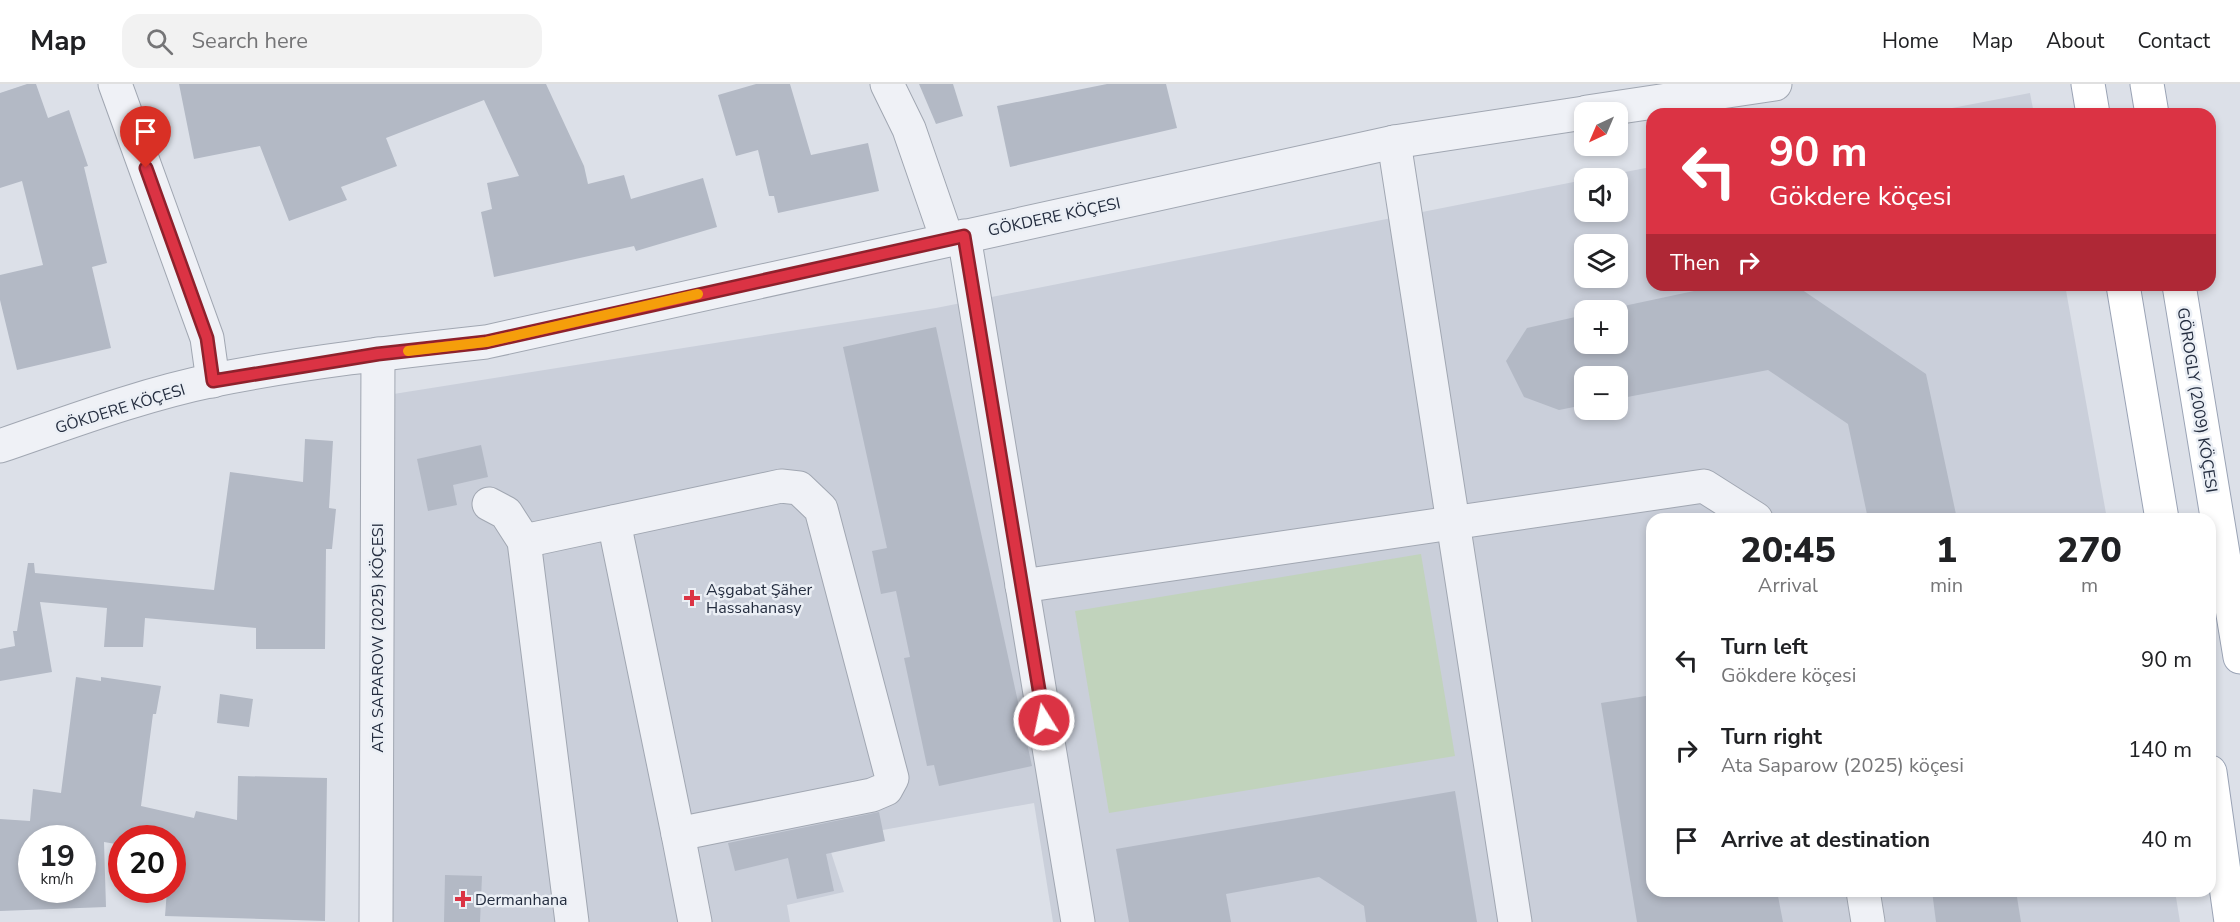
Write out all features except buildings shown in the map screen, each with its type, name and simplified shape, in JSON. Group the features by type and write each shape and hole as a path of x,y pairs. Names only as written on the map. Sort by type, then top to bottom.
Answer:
{"main road":[{"path":"2088,84 2092,108"},
{"path":"2147,84 2151,108"},
{"path":"2124,291 2161,513"},
{"name":"GÖROGLY (2009) KÖÇESI","path":"2180,291 2240,657"},
{"path":"2216,815 2231,922"}],"street":[{"path":"115,84 207,338 213,381"},
{"path":"886,84 909,129 956,237 1022,586 1078,922"},
{"name":"GÖKDERE KÖÇESI","path":"1628,107 1776,84"},
{"name":"GÖKDERE KÖÇESI","path":"0,446 109,409 213,381 378,354 486,342 1394,142 1574,115"},
{"path":"1394,142 1515,922"},
{"name":"ATA SAPAROW (2025) KÖÇESI","path":"376,922 378,354"},
{"path":"524,541 781,486 799,488 821,509 892,778 886,789 872,795 678,834"},
{"path":"1022,586 1704,486 1747,513"},
{"path":"489,504 506,513 524,541 572,922"},
{"path":"614,522 695,922"},
{"path":"1864,897 1868,922"}],"shaded area":[{"path":"2030,93 2033,108 1952,108"},
{"path":"1646,168 1646,291 2066,291 2106,513 1646,513 1646,897 2176,897 2180,922 1053,922 1034,803 827,840 844,892 787,905 790,922 387,922 381,396 936,308 1574,182 1574,222 1628,222 1628,171"}],"green space":[{"path":"1421,554 1455,756 1109,813 1075,611"}],"slow traffic":[{"path":"408,351 486,342 698,294"}],"place":[{"name":"Aşgabat Şäher Hassahanasy","path":"692,598"},
{"name":"Dermanhana","path":"463,899"}],"route":[{"path":"146,168 207,338 213,381 378,354 486,342 964,236 1044,720"}]}
